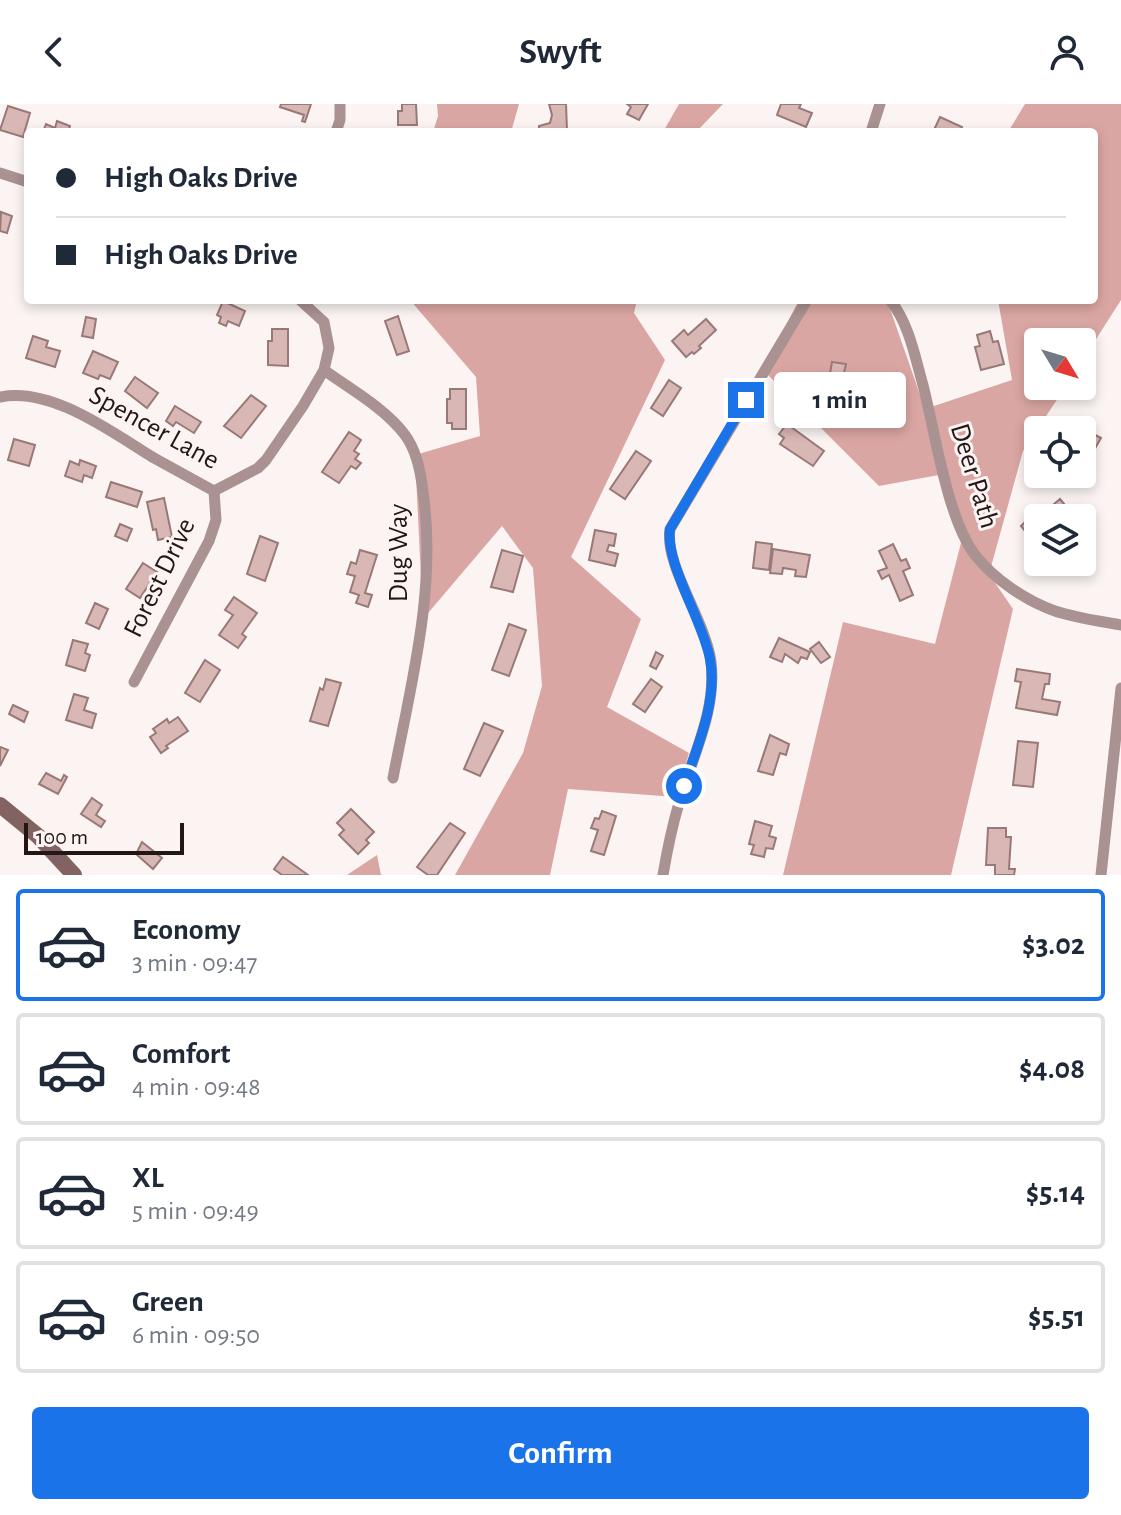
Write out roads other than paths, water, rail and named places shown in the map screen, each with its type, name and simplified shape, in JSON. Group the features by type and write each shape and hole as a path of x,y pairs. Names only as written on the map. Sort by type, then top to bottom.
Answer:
{"main road":[{"path":"0,805 38,836 74,875"}],"street":[{"path":"337,128 340,104"},
{"path":"872,128 880,104"},
{"path":"0,173 24,181"},
{"path":"305,304 319,315 328,333 329,348 324,370"},
{"path":"663,875 678,805 707,714 712,687 711,660 670,547 670,529 805,304"},
{"name":"Deer Path","path":"893,304 911,341 937,451 959,523 973,553 1015,591 1037,604 1058,612 1121,625"},
{"name":"Spencer Lane","path":"0,397 8,395 48,401 82,413 214,491 258,468 266,460 324,370"},
{"name":"Dug Way","path":"324,370 396,424 412,446 422,480 428,533 426,591 393,778"},
{"name":"Forest Drive","path":"134,682 209,541 216,520 214,491"},
{"path":"1101,875 1121,688"}]}
